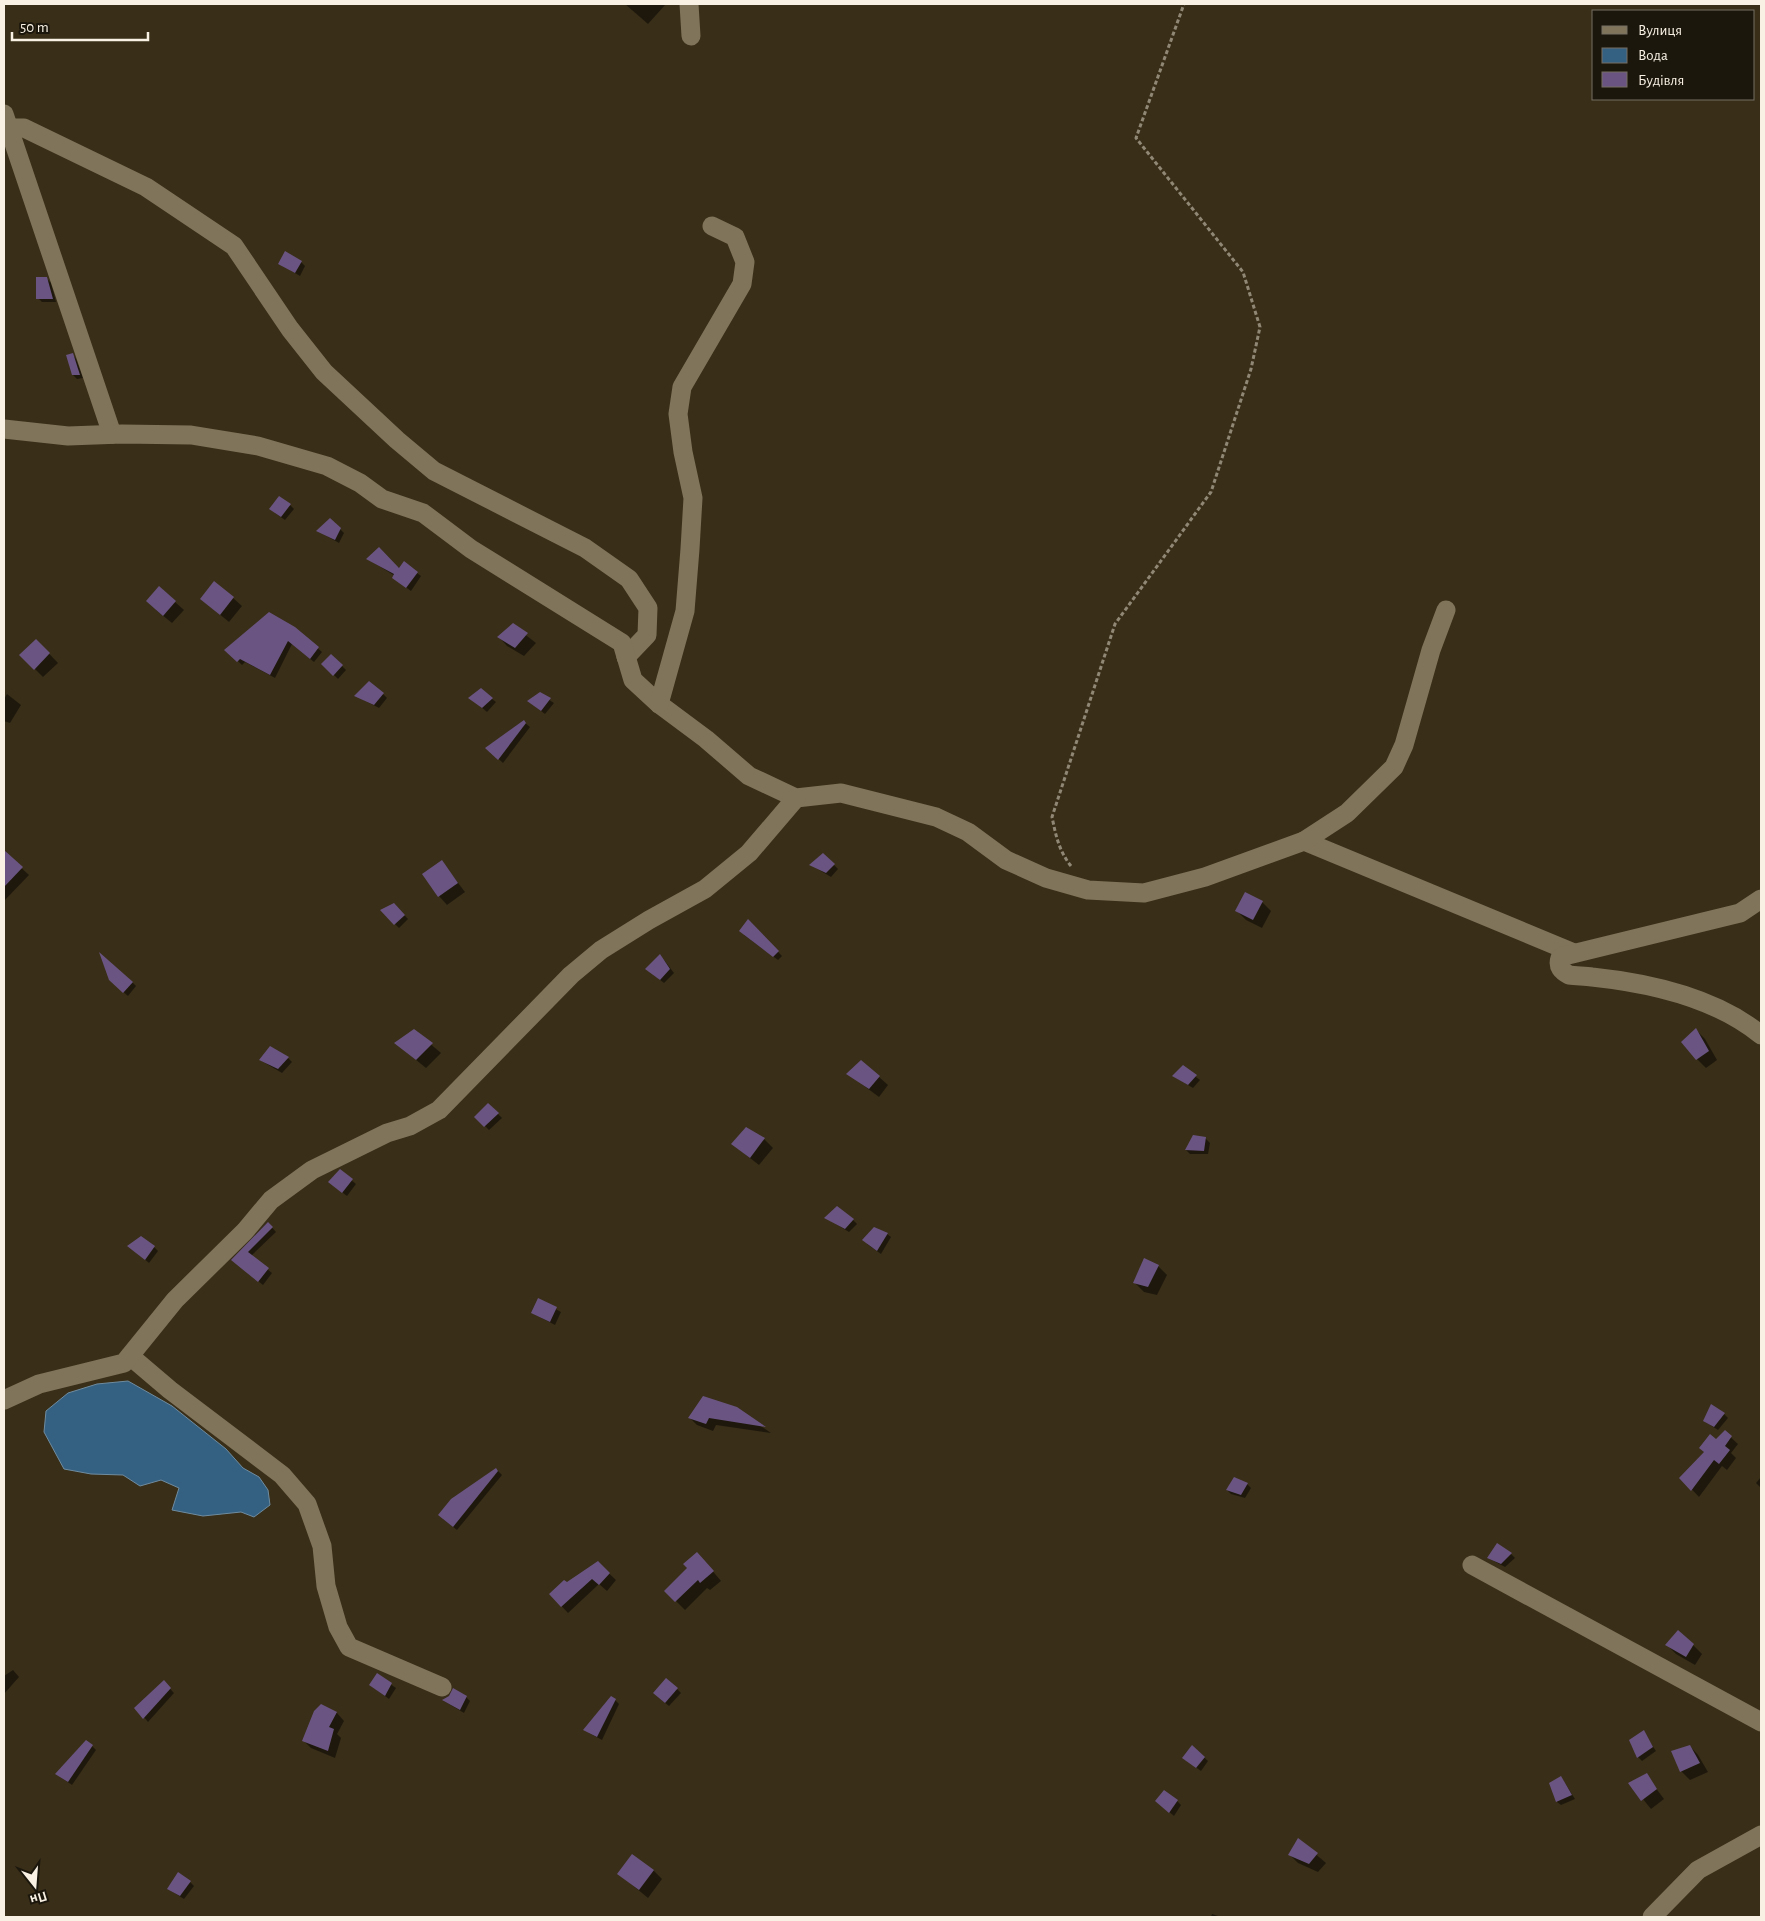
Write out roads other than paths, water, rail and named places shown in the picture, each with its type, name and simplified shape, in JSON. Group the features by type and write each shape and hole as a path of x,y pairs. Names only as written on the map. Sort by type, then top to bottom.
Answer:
{"street":[{"path":"689,4 691,36"},
{"path":"6,121 112,434"},
{"path":"6,121 40,135 146,187 234,246 290,329 324,372 404,446 434,471 585,548 629,579 648,608 647,636 626,656"},
{"path":"659,704 685,611 688,576 693,498 683,452 678,414 682,387 742,284 745,262 735,237 712,226"},
{"path":"4,428 68,436 112,434 191,435 258,446 327,466 360,483 382,499 423,514 471,549 622,643 633,680 659,704 706,739 749,776 796,798 840,793 936,817 968,832 1006,860 1046,878 1088,890 1144,893 1205,877 1304,841 1346,813 1394,767 1404,745 1431,650 1446,610"},
{"path":"4,1400 39,1384 124,1363 175,1300 244,1231 271,1200 312,1170 439,1110 570,975 601,950 705,889 749,853 796,798"},
{"path":"1304,841 1569,954"},
{"path":"1761,899 1740,913 1723,918 1569,954 1560,958 1560,967 1570,975 1640,985 1688,998 1725,1012 1761,1035"},
{"path":"130,1356 170,1390 282,1475 307,1504 322,1546 326,1586 338,1627 349,1647 442,1687"},
{"path":"1472,1565 1761,1722"},
{"path":"1652,1917 1698,1870 1761,1834"}],"water":[{"path":"128,1381 172,1406 226,1449 243,1468 259,1477 268,1490 270,1505 254,1517 241,1512 203,1516 172,1510 179,1488 161,1480 140,1486 123,1475 91,1474 64,1469 44,1432 46,1411 68,1393 97,1384"}]}
